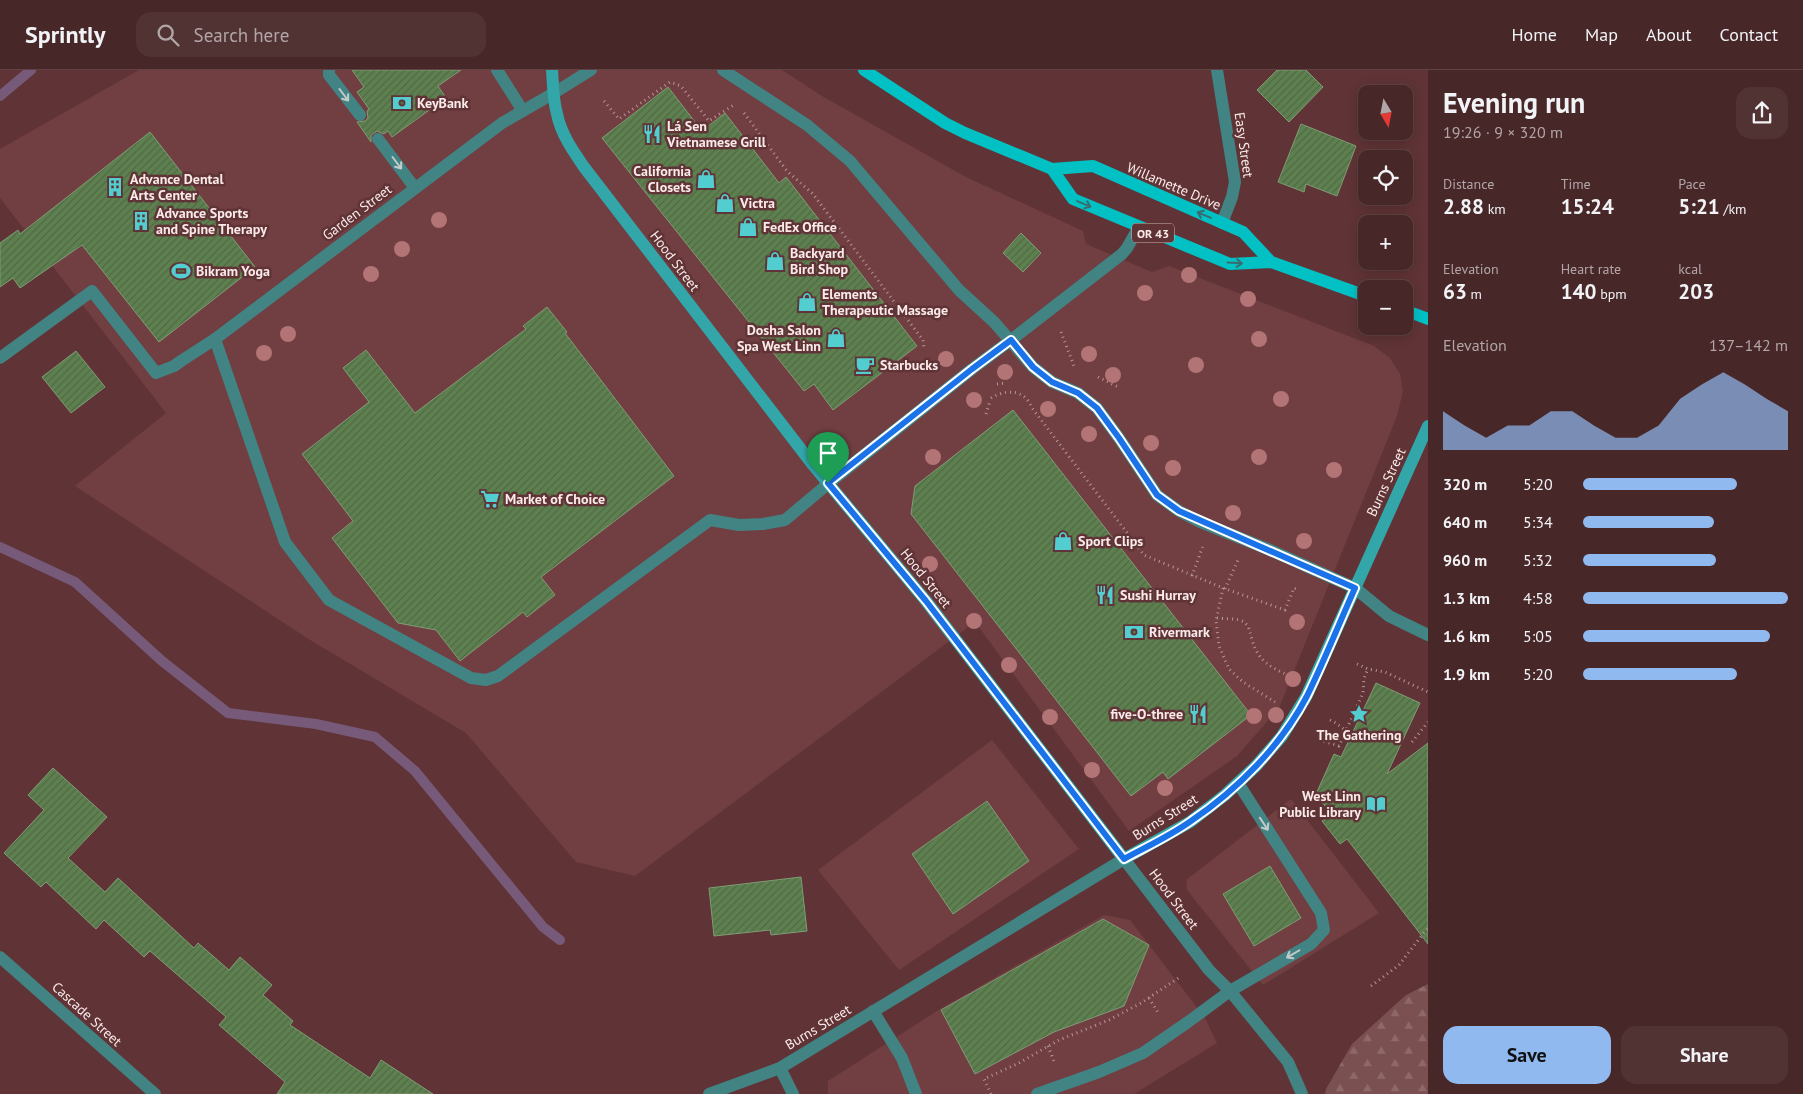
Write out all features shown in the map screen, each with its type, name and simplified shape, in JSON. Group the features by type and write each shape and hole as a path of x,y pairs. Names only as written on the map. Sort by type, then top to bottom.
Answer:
{"main road":[{"name":"Willamette Drive","path":"864,70 945,123 1052,169 1093,166 1244,232 1271,262"},
{"name":"Willamette Drive","path":"1052,169 1073,199 1230,264 1271,262 1358,293"},
{"path":"1413,313 1428,319"}],"street":[{"path":"497,70 523,111"},
{"name":"Hood Street","path":"552,70 556,113 568,144 584,167 813,466 926,601 1209,970 1230,991 1288,1062 1302,1094"},
{"name":"Garden Street","path":"0,358 92,291 156,373 174,366 215,339 502,123 591,70"},
{"path":"722,70 807,125 850,161 959,290 1011,340 1033,367 1052,382 1078,393 1097,408 1157,495 1179,511 1355,588 1389,616 1428,635"},
{"name":"Easy Street","path":"1217,70 1235,182 1232,197 1222,223"},
{"path":"329,72 360,115"},
{"path":"378,139 415,188"},
{"path":"215,339 285,542 329,600 471,678 486,680 498,676 710,520 739,525 763,524 785,520 828,483 972,369 1122,254 1139,227"},
{"name":"Burns Street","path":"792,1094 780,1068 1124,859 1190,822 1225,795 1256,766 1282,736 1306,697 1428,426"},
{"path":"1037,1094 1098,1072 1143,1052 1230,991 1311,944 1324,930 1321,913 1238,783"},
{"name":"Cascade Street","path":"0,956 155,1094"},
{"path":"874,1011 902,1058 916,1094"},
{"path":"709,1094 780,1068"}],"path":[{"path":"604,101 619,119 670,82 681,86 709,121 736,103 787,171 813,194 923,340 924,348"},
{"path":"1061,332 1073,365 1080,369"},
{"path":"1096,376 1118,387"},
{"path":"997,384 1005,382"},
{"path":"986,414 991,400 1000,392 1012,392 1030,400 1032,408 1144,555 1224,589 1285,610 1294,588 1300,591"},
{"path":"1192,576 1204,544"},
{"path":"1238,558 1224,589 1216,618 1219,646 1229,669 1243,682 1275,702"},
{"path":"1216,618 1242,621 1249,628 1260,657 1267,666 1291,676"},
{"path":"1356,664 1368,669 1385,672 1428,691"},
{"path":"1319,740 1339,746 1363,693 1364,678 1368,669"},
{"path":"1330,720 1352,735"},
{"path":"1412,742 1428,722"},
{"path":"1371,986 1399,965 1428,929"},
{"path":"991,1094 984,1079 1019,1063 1059,1040 1110,1020 1149,998 1180,976"},
{"path":"1149,998 1153,1004"},
{"path":"1048,1046 1051,1052"}],"shaded area":[{"path":"139,70 782,70 822,96 966,177 1083,231 1086,244 1152,272 1169,266 1374,346 1390,358 1400,374 1403,391 1397,416 1279,708 1237,756 1129,831 975,622 635,876 576,862 466,733 310,640 75,486 166,413 0,198 0,149"},
{"path":"992,740 1079,849 899,970 818,870"},
{"path":"1291,799 1379,913 1263,985 1187,890 1186,880"},
{"path":"1104,915 1130,920 1205,1018 1217,1043 1134,1094 828,1094 828,1081 940,1009"}],"green space":[{"path":"1428,984 1428,1094 1325,1094 1352,1044 1406,995"}],"building":[{"name":"KeyBank","path":"352,70 461,70 438,86 446,98 392,137 388,131 384,134 377,131 371,135 371,142 357,122 365,121 368,118 367,111 369,109 357,92 364,87"},
{"path":"1277,70 1306,70 1323,87 1289,122 1257,90"},
{"path":"668,87 702,131 725,113 779,183 786,177 917,346 833,410 814,384 804,391 602,138"},
{"path":"1301,124 1356,146 1337,196 1306,184 1304,192 1278,182"},
{"path":"150,132 255,267 159,342 82,245 20,288 13,278 0,287 0,243 18,230 20,234"},
{"path":"1021,233 1041,253 1023,272 1003,253"},
{"name":"Market of Choice","path":"547,307 674,476 541,577 555,595 527,617 523,612 460,661 436,630 398,623 332,538 353,521 302,454 369,402 343,368 366,350 415,413 526,329 523,326"},
{"path":"76,351 105,387 71,413 42,377"},
{"path":"1013,410 1251,715 1168,779 1163,772 1131,796 911,514 915,486"},
{"name":"West Linn Public Library","path":"1376,683 1420,703 1387,774 1428,743 1428,944 1347,839 1340,844 1322,821 1331,814 1316,794 1334,754 1341,757"},
{"path":"53,768 107,817 68,858 105,892 118,878 194,948 198,943 229,970 240,957 272,985 263,995 293,1021 290,1025 370,1078 381,1060 433,1094 277,1094 285,1082 219,1025 226,1017 150,951 144,957 104,920 96,929 46,882 41,887 4,853 44,810 28,795"},
{"path":"987,801 1029,861 953,914 912,854"},
{"path":"1270,866 1301,918 1254,946 1223,894"},
{"path":"801,877 807,931 771,935 770,930 714,936 709,888"},
{"path":"1103,919 1149,945 1124,1006 1054,1032 975,1074 941,1010"}],"waterway":[{"path":"0,96 31,70"},
{"path":"0,547 75,582 162,661 228,713 316,724 375,737 415,771 543,927 560,940"}],"place":[{"name":"KeyBank","path":"402,103"},
{"name":"Lá Sen Vietnamese Grill","path":"652,134"},
{"name":"California Closets","path":"706,179"},
{"name":"Advance Dental Arts Center","path":"115,187"},
{"name":"Victra","path":"725,203"},
{"name":"Advance Sports and Spine Therapy","path":"141,221"},
{"name":"FedEx Office","path":"748,227"},
{"name":"Backyard Bird Shop","path":"775,261"},
{"name":"Bikram Yoga","path":"181,271"},
{"name":"Elements Therapeutic Massage","path":"807,302"},
{"name":"Dosha Salon Spa West Linn","path":"836,338"},
{"name":"Starbucks","path":"865,365"},
{"name":"Market of Choice","path":"490,499"},
{"name":"Sport Clips","path":"1063,541"},
{"name":"Sushi Hurray","path":"1105,595"},
{"name":"Rivermark","path":"1134,632"},
{"name":"five-O-three","path":"1198,714"},
{"name":"The Gathering","path":"1359,714"},
{"name":"West Linn Public Library","path":"1376,804"}],"route":[{"path":"1011,340 1033,367 1052,382 1078,393 1097,408 1157,495 1179,511 1200,522 1270,550 1355,588 1306,697 1282,736 1256,766 1225,795 1190,822 1124,859 926,601 828,483 1011,340"}]}
